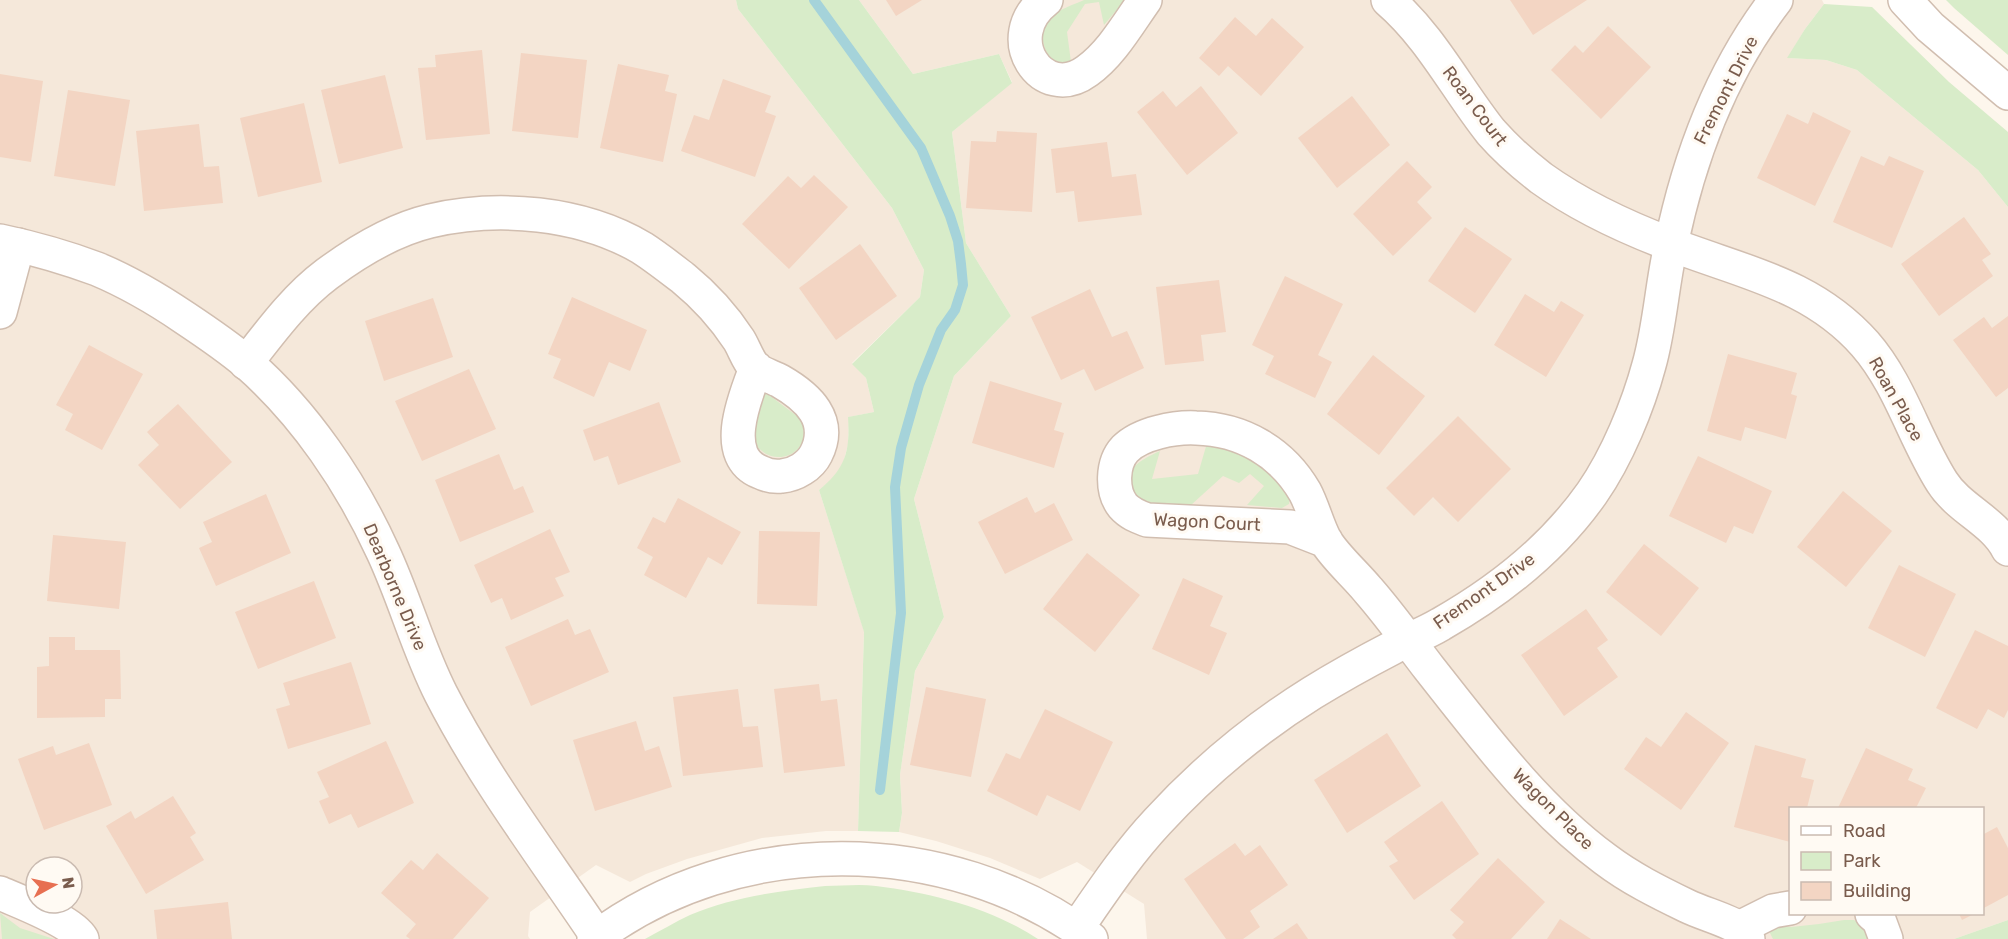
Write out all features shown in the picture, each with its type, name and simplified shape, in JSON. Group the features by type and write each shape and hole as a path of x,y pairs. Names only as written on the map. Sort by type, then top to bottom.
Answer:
{"street":[{"path":"1046,0 1030,14 1025,41 1034,67 1043,75 1056,79 1069,79 1085,73 1093,66 1145,0"},
{"name":"Roan Court","path":"1388,0 1422,36 1475,111 1508,151 1569,197 1671,244"},
{"name":"Fremont Drive","path":"1084,934 1115,874 1156,822 1225,756 1312,693 1450,618 1503,583 1550,542 1593,492 1616,451 1641,392 1650,363 1671,244 1687,177 1699,141 1731,73 1776,0"},
{"path":"1905,0 1930,27 2008,93"},
{"path":"246,363 301,296 326,274 375,242 430,221 459,216 519,214 581,223 641,248 684,279 710,303 728,323 756,368"},
{"path":"0,312 9,243"},
{"name":"Dearborne Drive","path":"9,243 77,262 137,289 199,327 246,363 298,416 351,490 383,551 425,658 456,722 495,786 596,938"},
{"name":"Roan Place","path":"1671,244 1766,277 1823,306 1847,326 1866,345 1891,383 1930,464 1947,490 1966,509 2006,541"},
{"name":"Wagon Court","path":"1326,541 1290,527 1148,520 1132,514 1122,505 1116,489 1114,473 1118,460 1126,448 1140,440 1179,429 1204,428 1246,437 1278,458 1291,472 1305,492 1326,541 1408,640"},
{"name":"Wagon Place","path":"1408,640 1533,793 1566,826 1604,858 1637,881 1743,934 1773,911 1789,908"},
{"path":"596,938 654,902 704,881 778,863 837,858 891,860 951,873 1031,902 1084,934"},
{"path":"0,893 66,924 82,939"},
{"path":"1873,915 1879,920 1886,939"}],"shaded area":[{"path":"0,0 736,0 738,9 892,208 924,270 920,297 852,363 866,378 874,412 849,417 848,444 843,464 835,477 819,490 864,631 858,831 826,831 762,838 687,859 630,882 596,865 530,912 528,936 530,939 0,939"},
{"path":"859,0 1822,0 1824,4 1805,29 1788,58 1826,60 1857,70 1978,170 2008,207 2008,920 1954,939 1147,939 1144,904 1077,862 1040,879 990,858 899,832 902,813 900,775 915,671 944,617 914,499 954,376 1011,316 966,243 952,132 1012,82 999,54 913,74"}],"green space":[{"path":"736,0 859,0 913,74 999,54 1012,83 952,132 966,243 1011,316 954,376 914,499 944,617 915,671 900,775 902,813 899,832 858,831 864,632 819,490 841,466 847,449 848,417 874,412 866,378 852,364 920,297 924,270 892,208 738,9"},
{"path":"1084,0 1125,0 1104,25 1099,2 1085,4 1067,32 1071,62 1056,61 1050,57 1043,43 1047,21 1058,11"},
{"path":"1946,0 2008,0 2008,55 1954,8"},
{"path":"1824,4 1872,7 1949,82 2008,132 2008,207 1978,170 1857,70 1826,60 1787,58"},
{"path":"765,394 801,419 804,431 803,441 791,454 782,457 773,456 763,452 755,444 756,420 762,397"},
{"path":"1207,443 1233,450 1255,461 1283,488 1290,499 1289,504 1282,508 1247,505 1264,486 1250,474 1239,483 1223,476 1191,505 1144,505 1131,487 1130,479 1134,467 1140,461 1160,451 1152,479 1198,474"},
{"path":"825,886 876,886 960,903 1001,919 1038,939 645,939 690,915 722,904 739,899"},
{"path":"0,913 20,928 54,939 2,939"},
{"path":"1854,920 1867,929 1869,939 1773,939 1770,933 1771,928 1775,926 1791,927"},
{"path":"2008,920 2008,939 1954,939"}],"building":[{"path":"886,0 922,0 896,16"},
{"path":"1510,0 1587,0 1533,35"},
{"path":"1235,17 1256,36 1272,18 1304,47 1261,96 1228,66 1219,76 1199,58"},
{"path":"1608,26 1651,67 1601,119 1551,70 1575,45 1583,53"},
{"path":"482,50 490,134 426,140 418,68 436,67 435,55"},
{"path":"521,53 587,60 578,138 512,131"},
{"path":"618,64 669,75 665,91 677,94 663,162 600,148"},
{"path":"0,74 43,81 31,162 0,157"},
{"path":"385,75 403,148 339,164 321,90"},
{"path":"723,79 771,96 765,112 776,116 755,177 681,151 694,115 709,120"},
{"path":"1201,86 1238,133 1187,175 1137,112 1163,91 1176,107"},
{"path":"68,90 130,100 115,186 54,176"},
{"path":"1352,96 1390,145 1337,188 1298,138"},
{"path":"304,103 322,182 258,197 240,118"},
{"path":"1813,112 1851,131 1815,206 1757,178 1787,114 1808,124"},
{"path":"199,124 204,167 219,166 223,203 144,211 136,131"},
{"path":"997,131 1037,133 1032,212 966,208 971,141 996,142"},
{"path":"1107,142 1112,177 1136,174 1142,215 1078,222 1074,191 1056,193 1051,149"},
{"path":"1861,156 1884,166 1889,156 1924,171 1892,248 1833,222"},
{"path":"1407,161 1432,187 1417,202 1432,218 1393,256 1353,214"},
{"path":"814,175 848,207 789,269 742,224 788,176 801,188"},
{"path":"1964,217 1991,254 1982,260 1993,276 1939,316 1901,264"},
{"path":"1465,227 1512,259 1475,313 1428,281"},
{"path":"860,244 897,296 836,340 799,288"},
{"path":"1285,276 1343,304 1318,355 1332,362 1315,398 1265,374 1274,356 1252,345"},
{"path":"1219,280 1226,332 1201,335 1204,361 1165,365 1156,287"},
{"path":"1090,289 1112,337 1127,331 1144,368 1095,391 1084,369 1061,380 1031,317"},
{"path":"1525,294 1554,312 1561,301 1584,315 1546,377 1494,345"},
{"path":"572,297 647,330 630,371 609,362 594,397 553,378 561,359 548,354"},
{"path":"433,298 453,357 384,381 365,321"},
{"path":"2008,316 2008,388 1996,397 1953,340 1984,317 1992,328"},
{"path":"89,345 143,374 102,450 65,430 73,414 56,405"},
{"path":"1728,354 1797,373 1791,394 1797,396 1786,439 1745,427 1741,441 1707,431"},
{"path":"1373,355 1425,396 1379,455 1327,414"},
{"path":"469,369 496,429 422,461 395,401"},
{"path":"990,381 1062,403 1054,430 1064,433 1054,468 972,443"},
{"path":"659,402 681,462 618,485 608,456 594,461 583,430"},
{"path":"178,404 232,462 180,509 138,465 159,445 147,432"},
{"path":"1458,416 1511,469 1458,522 1433,497 1414,516 1386,488"},
{"path":"499,454 514,490 523,486 534,512 460,542 435,480"},
{"path":"1698,456 1772,491 1753,534 1734,526 1726,543 1669,516"},
{"path":"1843,491 1892,531 1846,587 1797,547"},
{"path":"266,494 291,553 216,586 199,548 212,542 203,522"},
{"path":"1027,497 1035,513 1054,503 1073,540 1005,574 978,522"},
{"path":"678,498 741,532 722,565 708,557 686,598 644,575 653,557 637,548 653,517 665,523"},
{"path":"550,529 570,572 555,578 564,596 511,620 502,598 491,603 474,565"},
{"path":"759,531 820,532 817,606 757,604"},
{"path":"53,535 126,542 119,609 47,601"},
{"path":"1644,544 1699,588 1661,636 1606,592"},
{"path":"1087,553 1140,595 1095,652 1043,609"},
{"path":"1899,565 1956,594 1925,657 1868,628"},
{"path":"1183,578 1223,596 1210,626 1227,633 1209,675 1152,649"},
{"path":"314,581 336,638 258,669 235,612"},
{"path":"1586,609 1608,640 1597,648 1618,677 1564,716 1521,655"},
{"path":"568,619 575,635 590,629 609,672 531,706 505,647"},
{"path":"1975,630 2008,646 2008,710 2004,718 1988,709 1977,729 1936,708"},
{"path":"49,637 75,637 75,650 120,650 121,699 105,699 105,717 37,718 37,667 49,666"},
{"path":"351,662 371,724 288,749 276,709 290,705 283,683"},
{"path":"819,684 821,701 837,699 845,766 784,773 774,689"},
{"path":"926,687 986,699 971,777 910,765"},
{"path":"738,689 743,727 758,726 763,767 683,776 673,697"},
{"path":"1045,709 1113,742 1080,811 1047,795 1037,816 987,791 1006,753 1020,759"},
{"path":"1686,712 1729,743 1681,810 1624,769 1646,737 1661,747"},
{"path":"636,721 645,751 659,746 672,787 595,811 573,740"},
{"path":"1387,733 1421,786 1347,833 1314,780"},
{"path":"386,741 414,803 358,828 351,814 329,824 319,801 329,797 317,772"},
{"path":"89,743 112,805 44,830 18,759 53,746 56,755"},
{"path":"1755,745 1806,759 1801,777 1814,780 1807,807 1789,807 1789,842 1734,827"},
{"path":"1866,748 1913,769 1908,780 1926,788 1916,807 1838,807"},
{"path":"173,796 196,833 190,837 204,860 146,894 106,826 131,811 135,819"},
{"path":"1442,801 1479,854 1414,900 1389,866 1398,861 1384,842"},
{"path":"1997,827 2008,848 2008,895 1984,908 1984,834"},
{"path":"1235,843 1245,856 1260,845 1288,885 1250,911 1260,927 1243,939 1226,939 1184,879"},
{"path":"437,853 489,898 453,939 410,939 406,936 416,924 381,893 411,860 423,870"},
{"path":"1498,858 1545,902 1511,939 1456,939 1452,935 1464,922 1450,910"},
{"path":"228,902 232,939 157,939 154,910"},
{"path":"1960,915 1972,915 1962,920"},
{"path":"1560,919 1591,939 1547,939"},
{"path":"1297,923 1308,939 1273,939"}],"waterway":[{"path":"814,0 921,148 950,216 958,241 963,285 955,310 941,330 919,385 901,448 895,487 901,613 880,790"}]}
